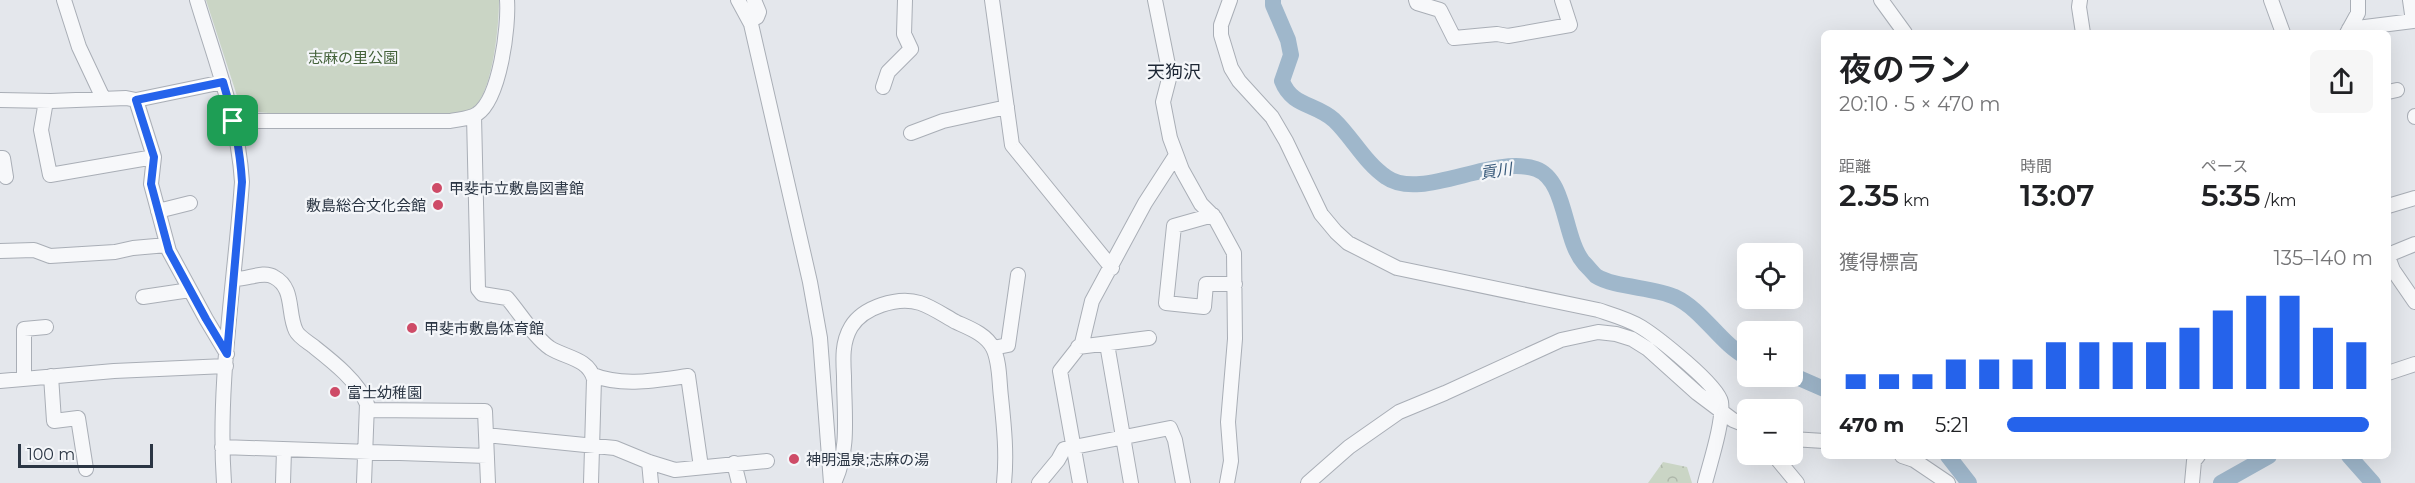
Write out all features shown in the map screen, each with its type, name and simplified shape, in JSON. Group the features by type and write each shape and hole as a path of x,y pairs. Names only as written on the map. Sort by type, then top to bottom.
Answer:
{"street":[{"path":"64,0 79,47 103,98"},
{"path":"197,0 233,121 242,182 227,360 222,447 224,483"},
{"path":"233,121 450,121 474,116 492,96 508,30 507,0"},
{"path":"738,0 750,21 810,282 818,327 832,483"},
{"path":"750,21 759,12 754,0"},
{"path":"883,87 888,72 911,49 904,34 905,0"},
{"path":"992,0 1012,145 1112,268"},
{"path":"1155,0 1170,75 1163,102 1164,116 1176,155 1201,204 1213,216 1234,253 1235,339 1228,422 1231,461 1227,483"},
{"path":"1230,0 1221,25 1221,35 1231,68 1239,81 1272,117 1321,214 1336,232 1348,243 1397,268 1620,317 1640,327 1673,351 1719,395 1722,410 1706,483"},
{"path":"1416,0 1417,3 1440,10 1454,38 1497,34 1508,36 1570,25 1562,0"},
{"path":"1881,0 1903,30"},
{"path":"2080,0 2083,30"},
{"path":"2271,0 2282,30"},
{"path":"2349,30 2358,13 2358,0"},
{"path":"2354,30 2413,21 2410,0"},
{"path":"0,100 46,101 103,98 136,100 223,82"},
{"path":"136,100 154,157 151,184 167,245 227,360"},
{"path":"46,101 41,130 50,175 154,157"},
{"path":"911,133 943,121 1007,107"},
{"path":"474,116 478,289 482,294 507,298 545,344 587,365 593,375 591,483"},
{"path":"1080,483 1060,371 1082,342 1092,301 1112,268 1145,203 1176,155"},
{"path":"0,158 3,158 6,177"},
{"path":"2391,205 2415,198"},
{"path":"158,211 190,203"},
{"path":"1213,216 1174,226 1166,303 1204,307 1206,284 1235,284"},
{"path":"2391,262 2415,244"},
{"path":"0,251 34,250 50,256 115,252 167,245"},
{"path":"2391,266 2414,295"},
{"path":"234,279 242,280 264,274 272,275 279,280 288,294 296,332 331,361 363,394 367,410 364,483"},
{"path":"993,348 1008,345 1018,275"},
{"path":"143,297 190,290"},
{"path":"832,483 844,451 843,355 846,339 852,325 863,314 904,300 920,303 977,333 993,348 998,369 1006,437 1004,483"},
{"path":"24,378 24,329 46,327"},
{"path":"1308,483 1349,447 1399,412 1561,340 1581,334 1598,332 1632,339 1648,349 1697,393 1737,422"},
{"path":"1078,348 1149,338"},
{"path":"1107,344 1131,483"},
{"path":"0,381 227,360"},
{"path":"2391,372 2415,364"},
{"path":"593,375 603,379 623,381 688,376 701,467"},
{"path":"51,376 54,421 78,418 86,469"},
{"path":"367,410 485,411 488,483"},
{"path":"1039,483 1064,449 1170,428 1175,440 1183,483"},
{"path":"486,435 615,448 675,470 767,461"},
{"path":"1803,440 1821,441"},
{"path":"222,447 487,456"},
{"path":"282,483 284,450"},
{"path":"1911,459 1948,483"},
{"path":"2192,483 2196,459"},
{"path":"649,462 651,483"},
{"path":"734,463 739,483"},
{"path":"1782,465 1797,483"}],"green space":[{"name":"志麻の里公園","path":"206,0 499,0 498,25 491,70 483,95 477,104 461,113 269,113 255,111 238,99"},
{"path":"1663,462 1687,467 1692,483 1648,483"}],"waterway":[{"name":"貢川","path":"1273,0 1288,40 1291,55 1282,81 1286,89 1298,100 1334,120 1378,171 1401,183 1418,184 1437,182 1499,167 1518,166 1536,169 1546,175 1554,185 1577,253 1596,276 1614,283 1657,291 1675,297 1694,310 1737,351"},
{"name":"貢川","path":"1803,380 1821,388"},
{"name":"貢川","path":"1950,459 1969,483"},
{"name":"貢川","path":"2221,483 2264,459"},
{"name":"貢川","path":"2352,459 2373,483"}],"place":[{"name":"甲斐市立敷島図書館","path":"437,188"},
{"name":"敷島総合文化会館","path":"438,205"},
{"name":"甲斐市敷島体育館","path":"412,328"},
{"name":"富士幼稚園","path":"335,392"},
{"name":"神明温泉;志麻の湯","path":"794,459"}],"district":[{"name":"天狗沢","path":"1174,72"}],"route":[{"path":"223,82 233,121 242,182 227,354 169,251 151,184 154,157 136,100 223,82"}]}
